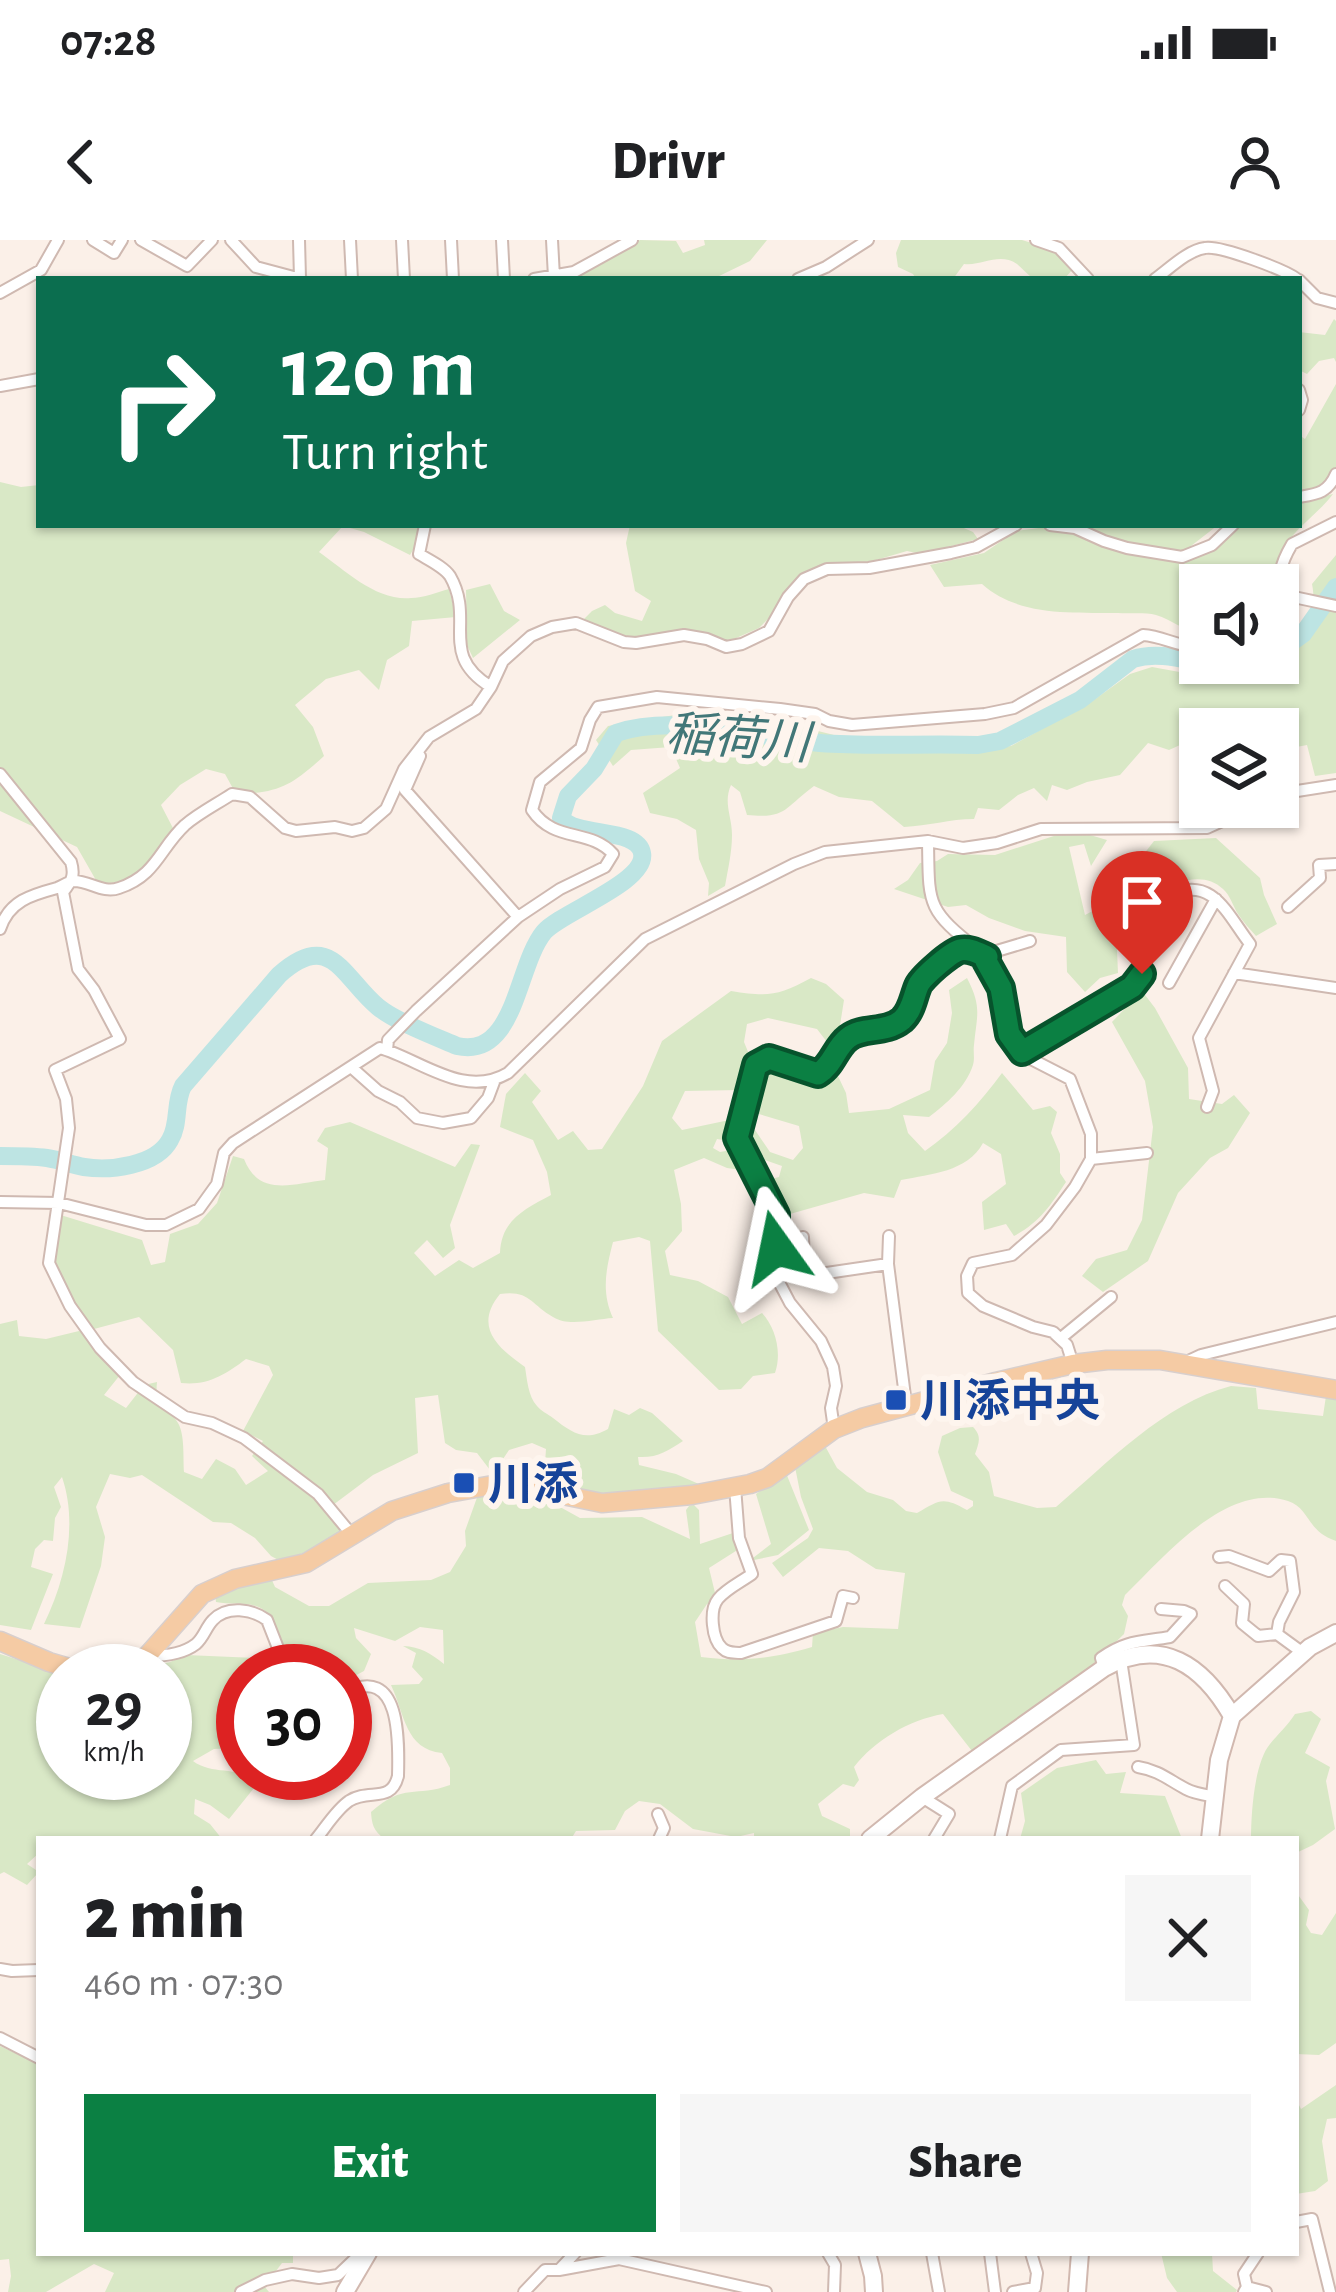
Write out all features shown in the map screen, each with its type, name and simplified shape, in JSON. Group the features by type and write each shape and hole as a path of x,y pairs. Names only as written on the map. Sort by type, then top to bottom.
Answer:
{"main road":[{"path":"158,1644 202,1594 235,1579 306,1563 404,1506 448,1493 503,1484 602,1503 735,1487 767,1478 834,1429 906,1404 1072,1364 1142,1358 1336,1390"},
{"path":"0,1641 36,1656"}],"street":[{"path":"0,293 41,270 58,240"},
{"path":"93,240 114,253 122,240"},
{"path":"141,240 187,266 212,240"},
{"path":"231,240 256,267 290,276"},
{"path":"298,240 301,276"},
{"path":"350,240 352,276"},
{"path":"402,240 404,276"},
{"path":"451,240 453,276"},
{"path":"502,240 503,276"},
{"path":"552,240 554,276"},
{"path":"558,276 632,240"},
{"path":"805,276 868,240"},
{"path":"1036,240 1059,244 1086,276"},
{"path":"1159,276 1196,250 1217,244 1267,273"},
{"path":"1302,284 1317,298 1336,303"},
{"path":"0,386 36,380"},
{"path":"1302,497 1321,494 1336,475"},
{"path":"1283,564 1292,544 1336,522"},
{"path":"423,528 419,554 449,573 461,607 460,653 465,667 491,687"},
{"path":"0,929 4,916 30,895 72,881 112,891 140,880 182,828 232,794 250,797 284,828 364,828 386,809 404,770 429,736 476,709 503,661 531,637 552,627 584,625 636,643 684,635 726,646 742,644 769,631 804,579 827,568 869,568 951,553 976,547 1011,528"},
{"path":"1075,528 1126,548 1182,557 1203,550 1229,528"},
{"path":"1299,598 1336,605"},
{"path":"0,1202 59,1203 146,1225 166,1225 199,1209 217,1184 224,1153 233,1143 387,1045 416,1011 518,917 605,867 613,854 605,844 542,825 532,810 540,782 581,748 598,707 657,697 815,714 852,725 985,714 1014,708 1134,638 1153,635 1179,645"},
{"path":"386,809 393,808 405,790 429,736"},
{"path":"0,774 71,862 72,881 63,892 78,968 120,1039 55,1070 66,1099 67,1147 49,1263 70,1306 100,1348 133,1382 185,1417 244,1438 318,1494 352,1535"},
{"path":"1299,791 1336,785"},
{"path":"405,790 518,917"},
{"path":"387,1045 438,1075 494,1082 646,939 825,852 928,842 963,848 1041,829 1207,828"},
{"path":"928,842 929,897 944,922 987,957"},
{"path":"1288,907 1320,878 1318,865 1336,864"},
{"path":"1022,1052 1132,987 1142,974 1145,913 1176,892 1195,888 1216,899 1250,944 1199,1039 1213,1091 1207,1107"},
{"path":"1169,983 1216,899"},
{"path":"987,957 1030,941"},
{"path":"834,1429 833,1367 821,1341 780,1284 776,1215 737,1138 756,1065 769,1058 818,1074 827,1069 846,1039 904,1019 919,981 955,950 968,949 987,957"},
{"path":"987,957 1001,988 1009,1034 1022,1052 1070,1079 1091,1135 1091,1159 1046,1225 1012,1255 973,1263 967,1276 968,1293 982,1306 1053,1332 1067,1345 1072,1364"},
{"path":"1234,973 1336,988"},
{"path":"351,1066 417,1118 442,1123 471,1118 488,1099 494,1082"},
{"path":"1091,1159 1147,1153"},
{"path":"889,1235 888,1264 906,1404"},
{"path":"803,1237 804,1261 813,1275 888,1264"},
{"path":"1061,1338 1111,1297"},
{"path":"1183,1364 1201,1355 1336,1322"},
{"path":"735,1487 740,1538 752,1574 713,1608 722,1648 742,1653 836,1621 843,1595 854,1598"},
{"path":"1219,1557 1229,1556 1269,1571 1282,1560 1290,1561 1294,1592 1277,1634"},
{"path":"1225,1586 1244,1604 1242,1623 1258,1636 1277,1634 1303,1653"},
{"path":"1001,1836 1012,1786 1061,1750 1134,1745 1113,1664 1101,1658 1129,1642 1170,1637 1191,1614 1161,1609"},
{"path":"192,1647 216,1616 229,1610 261,1614 276,1644"},
{"path":"1210,1836 1219,1760 1232,1716 1303,1653 1336,1633"},
{"path":"880,1836 922,1796 1113,1664 1154,1655 1183,1662 1211,1684 1232,1716"},
{"path":"372,1687 382,1689 392,1702 398,1776 387,1793 372,1795"},
{"path":"1138,1767 1172,1779 1190,1792 1217,1797"},
{"path":"922,1796 950,1814 936,1836"},
{"path":"318,1836 350,1800"},
{"path":"658,1814 664,1828 660,1836"},
{"path":"0,1969 36,1970"},
{"path":"0,2038 36,2056"},
{"path":"1299,2221 1312,2219 1330,2292"},
{"path":"241,2292 292,2274 338,2275 360,2256"},
{"path":"345,2292 363,2256"},
{"path":"559,2270 572,2256"},
{"path":"830,2256 835,2265 834,2292"},
{"path":"868,2256 874,2292"},
{"path":"933,2256 939,2292"},
{"path":"990,2256 995,2292"},
{"path":"1013,2292 1035,2288 1032,2256"},
{"path":"1077,2292 1080,2256"},
{"path":"1256,2256 1244,2273 1245,2289 1266,2292"},
{"path":"524,2292 544,2270 619,2259 766,2292"}],"green space":[{"path":"640,240 676,241 683,253 705,245 704,240 767,240 750,261 719,276 580,276"},
{"path":"901,240 1022,240 1057,251 1074,268 1067,276 1031,276 1017,264 997,259 964,264 955,276 914,276 898,267"},
{"path":"1334,319 1336,362 1334,358 1319,361 1307,374 1302,372 1302,332 1325,335"},
{"path":"1336,384 1336,472 1321,488 1302,491 1302,437 1305,439"},
{"path":"0,482 36,485 36,528 341,528 319,552 362,583 398,598 449,589 456,617 412,621 409,646 387,660 379,690 359,670 326,679 295,705 313,727 324,756 284,786 264,792 236,794 225,774 206,769 180,785 161,805 175,832 133,876 97,882 77,847 0,811"},
{"path":"1333,494 1302,526 1302,501"},
{"path":"350,528 418,528 420,538 410,555"},
{"path":"629,528 964,528 978,539 921,554 907,551 866,563 832,563 791,584 759,628 721,641 684,629 624,640 583,620 605,605 642,621 651,601 635,591 626,543"},
{"path":"1038,528 1214,528 1191,546 1196,554 1235,528 1300,528 1277,564 1179,564 1179,625 1152,614 1029,607 982,584 944,587 930,565 984,553 1016,531"},
{"path":"1336,555 1336,773 1315,776 1307,745 1299,747 1299,708 1179,708 1179,745 1169,750 1148,743 1120,775 1067,790 1052,785 1047,801 1034,788 999,810 978,808 974,819 904,827 872,801 839,797 814,786 778,813 747,815 740,792 731,785 732,841 725,886 708,896 696,830 677,819 650,813 643,793 680,768 671,747 631,750 613,766 596,740 608,726 675,715 798,726 941,751 1011,746 1091,702 1130,674 1152,667 1179,672 1179,684 1299,684 1299,626 1313,603 1312,584"},
{"path":"490,584 504,611 520,620 473,658 467,645 466,590"},
{"path":"1057,835 1107,840 1091,866 1084,844 1069,847 1085,915 1102,906 1099,876 1106,867 1120,871 1140,859 1154,841 1216,838 1260,878 1277,924 1256,936 1223,889 1211,881 1181,882 1151,896 1116,927 1118,973 1100,978 1085,992 1067,972 1066,937 1025,931 966,905 948,907 894,889 920,863 948,854 995,855"},
{"path":"811,978 844,1000 838,1038 822,1060 827,1042 817,1029 768,1018 747,1024 744,1042 751,1059 739,1090 685,1091 672,1118 682,1130 734,1119 728,1141 717,1139 713,1148 731,1150 741,1170 704,1158 674,1170 682,1231 665,1251 670,1275 698,1281 728,1297 742,1324 762,1313 776,1341 775,1373 753,1376 741,1389 719,1390 658,1331 650,1241 639,1237 613,1242 606,1280 613,1318 559,1320 524,1296 510,1293 500,1294 489,1317 492,1336 525,1367 530,1392 540,1409 573,1432 586,1435 608,1429 614,1409 629,1415 640,1408 652,1413 683,1441 657,1455 638,1457 639,1465 708,1488 607,1497 565,1491 545,1463 546,1449 532,1443 509,1450 490,1470 477,1453 445,1443 438,1395 415,1398 418,1453 373,1475 333,1505 342,1536 282,1562 231,1523 213,1522 142,1475 110,1474 96,1507 105,1537 101,1566 80,1628 44,1624 67,1551 69,1513 62,1477 54,1487 61,1507 53,1541 44,1540 35,1549 31,1567 53,1574 31,1630 0,1625 0,1324 17,1320 19,1336 46,1339 79,1331 100,1339 124,1370 104,1395 126,1408 144,1385 157,1382 159,1404 180,1428 184,1472 202,1479 216,1459 235,1469 246,1485 268,1471 252,1456 263,1441 243,1431 273,1375 269,1366 246,1359 215,1378 181,1383 173,1350 139,1317 94,1329 66,1292 54,1265 54,1213 142,1240 151,1265 165,1262 170,1234 198,1224 217,1203 233,1156 244,1159 258,1179 268,1183 325,1180 328,1148 317,1141 325,1128 350,1122 455,1167 471,1144 480,1145 450,1225 455,1248 443,1258 427,1240 414,1253 435,1276 459,1260 473,1268 500,1253 505,1232 516,1217 551,1195 533,1140 500,1127 506,1094 525,1073 541,1091 532,1102 558,1140 573,1131 588,1150 602,1149 643,1086 662,1041 731,991 772,994"},
{"path":"967,978 977,1011 970,1073 949,1101 929,1117 903,1115 908,1133 925,1151 966,1115 1002,1073 1033,1110 1050,1106 1057,1112 1051,1133 1066,1182 1049,1206 1014,1236 1006,1224 984,1230 982,1202 1006,1184 1001,1154 983,1143 958,1166 901,1180 894,1198 864,1193 790,1214 771,1179 779,1177 782,1166 756,1157 747,1134 755,1130 770,1152 793,1160 803,1148 799,1126 752,1112 764,1052 776,1048 837,1074 849,1113 889,1109 930,1090 935,1061 947,1043 952,1013 949,990"},
{"path":"1142,991 1188,1068 1189,1099 1222,1104 1234,1095 1250,1113 1228,1148 1210,1158 1178,1193 1148,1261 1103,1292 1082,1276 1096,1259 1127,1250 1142,1220 1153,1127 1145,1081 1112,1022"},
{"path":"1231,1386 1256,1388 1258,1409 1323,1416 1326,1396 1336,1398 1336,1541 1319,1532 1288,1501 1265,1498 1220,1512 1178,1543 1125,1595 1124,1634 1089,1668 972,1751 943,1714 905,1726 872,1748 854,1767 859,1780 854,1787 843,1784 818,1804 822,1816 850,1829 850,1836 731,1836 693,1829 660,1804 639,1801 625,1811 615,1830 576,1831 573,1836 382,1836 371,1812 383,1803 402,1794 450,1785 450,1768 442,1753 413,1738 391,1685 419,1684 423,1679 412,1667 416,1653 403,1646 425,1651 444,1664 443,1630 420,1627 395,1641 354,1628 362,1644 283,1644 271,1617 262,1609 216,1602 215,1593 271,1578 275,1587 309,1606 329,1606 368,1583 431,1580 450,1572 466,1546 465,1531 479,1492 497,1489 542,1497 580,1518 642,1517 690,1539 686,1510 694,1505 699,1510 700,1544 736,1532 739,1549 709,1568 716,1597 695,1622 701,1657 783,1654 812,1647 813,1633 843,1627 898,1629 905,1573 876,1569 848,1551 819,1548 783,1577 772,1563 808,1538 813,1529 795,1467 824,1444 837,1468 867,1492 893,1500 906,1511 917,1513 941,1501 967,1510 973,1501 951,1491 938,1452 942,1436 973,1427 979,1437 975,1454 989,1472 994,1496 1037,1508 1056,1507 1183,1406"},
{"path":"786,1473 809,1530 778,1555 749,1561 771,1544 756,1494"},
{"path":"0,1654 36,1665 36,1800 192,1800 192,1655 216,1656 216,1749 193,1761 216,1769 216,1800 244,1800 229,1819 195,1799 194,1814 220,1836 36,1836 36,1856 27,1864 36,1875 27,1885 0,1874"},
{"path":"1311,1711 1321,1719 1305,1753 1330,1767 1326,1781 1335,1829 1299,1852 1299,1836 1251,1836 1257,1776 1265,1753 1295,1714"},
{"path":"1096,1760 1106,1774 1126,1772 1120,1793 1165,1796 1181,1836 1021,1836 1025,1821 1021,1793 1057,1768"},
{"path":"1299,1896 1309,1910 1306,1925 1311,1933 1322,1935 1336,1913 1336,2043 1319,2055 1299,2054"},
{"path":"0,2046 36,2063 36,2256 293,2256 293,2263 282,2263 260,2281 269,2292 105,2292 114,2273 94,2264 46,2292 8,2292 9,2259 0,2260"},
{"path":"1336,2085 1336,2118 1327,2119 1322,2141 1328,2181 1315,2191 1299,2194 1299,2105 1301,2109"},
{"path":"1162,2256 1212,2256 1213,2271 1237,2290 1177,2292 1167,2278"}],"waterway":[{"name":"稲荷川","path":"1299,637 1336,587"},
{"name":"稲荷川","path":"0,1156 41,1157 106,1168 154,1156 173,1134 183,1086 279,975 311,956 335,962 378,1007 416,1029 457,1046 477,1046 492,1038 512,1007 544,932 618,885 640,864 642,853 629,839 580,828 561,818 568,796 594,769 616,733 665,725 820,743 978,745 1000,741 1080,700 1133,659 1179,658"}],"place":[{"name":"川添中央","path":"896,1400"},
{"name":"川添","path":"464,1483"}],"route":[{"path":"776,1248 776,1215 737,1138 756,1065 769,1058 818,1074 827,1069 846,1039 904,1019 919,981 955,950 968,949 987,957 1001,988 1009,1034 1022,1052 1132,987 1142,974"}]}
